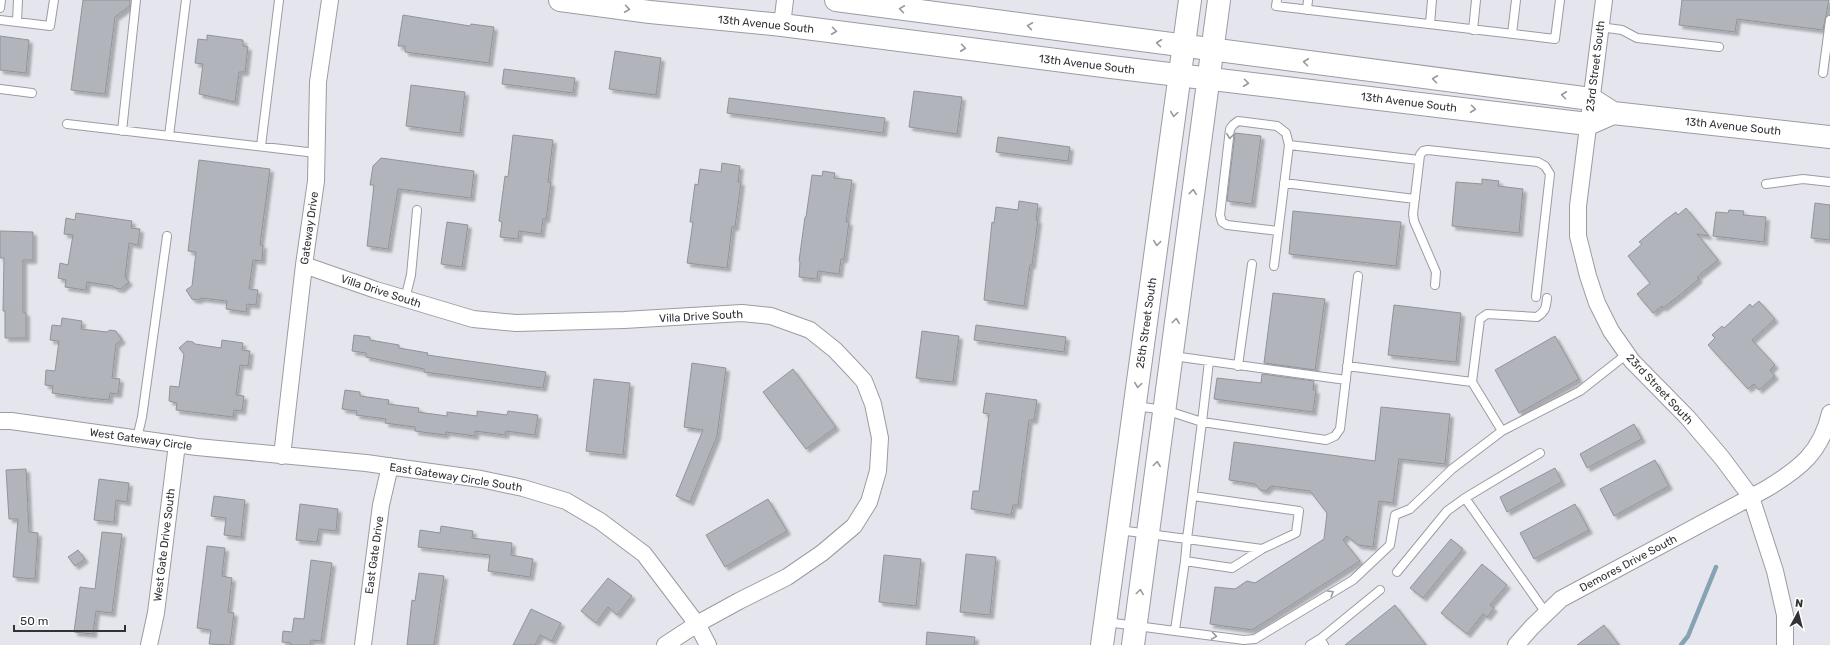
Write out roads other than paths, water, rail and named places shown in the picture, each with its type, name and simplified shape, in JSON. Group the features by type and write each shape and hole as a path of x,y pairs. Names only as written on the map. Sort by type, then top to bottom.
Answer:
{"main road":[{"name":"13th Avenue South","path":"560,0 650,12 782,24 1180,75 1588,124"},
{"name":"13th Avenue South","path":"836,0 1591,99 1613,113 1830,137"},
{"name":"25th Street South","path":"1102,645 1190,0"},
{"path":"1134,635 1165,410 1207,78 1219,0"},
{"path":"1588,124 1613,113"}],"street":[{"name":"Gateway Drive","path":"282,456 304,265 316,181 318,82 330,0"},
{"path":"782,24 785,0"},
{"name":"23rd Street South","path":"1604,0 1580,176 1578,236 1597,303 1611,331 1627,354 1653,384 1688,418 1722,458 1751,496 1776,571 1785,615 1785,645"},
{"name":"Villa Drive South","path":"304,265 405,299 473,319 516,323 624,320 742,312 771,316 810,330 835,350 864,381 872,404 880,438 878,471 869,502 854,526 822,553 787,577 697,624 665,645"},
{"name":"Demores Drive South","path":"1516,645 1561,599 1793,472 1814,450 1827,426 1830,412"},
{"name":"West Gateway Circle","path":"0,421 11,421 176,444 282,456"},
{"name":"West Gate Drive South","path":"150,645 156,614 176,444"},
{"name":"East Gateway Circle South","path":"282,456 390,466 481,479 523,488 566,501 600,520 644,554 697,624 708,645"},
{"name":"East Gate Drive","path":"363,645 381,505 390,466"}],"lane":[{"path":"0,8 1,0"},
{"path":"17,22 18,0"},
{"path":"0,20 50,26 54,0"},
{"path":"122,131 136,0"},
{"path":"169,136 186,0"},
{"path":"261,146 279,0"},
{"path":"1277,0 1276,6 1555,39 1560,0"},
{"path":"1307,10 1308,0"},
{"path":"1430,24 1432,0"},
{"path":"1473,30 1476,0"},
{"path":"1512,34 1516,0"},
{"path":"1823,73 1830,20"},
{"path":"1600,27 1622,30 1637,38 1719,47"},
{"path":"0,89 32,93"},
{"path":"1274,266 1289,145 1286,133 1277,126 1238,121 1233,124 1230,129 1220,215 1222,222 1227,225 1278,231"},
{"path":"66,124 316,153"},
{"path":"1289,145 1419,160"},
{"path":"1435,285 1436,272 1414,221 1419,160 1423,151 1428,150 1538,162 1545,166 1550,174 1536,297"},
{"path":"1766,184 1803,179 1830,182"},
{"path":"1284,183 1415,199"},
{"path":"405,299 412,275 417,210"},
{"path":"137,438 142,417 167,236"},
{"path":"1238,366 1252,264"},
{"path":"1135,406 1165,410 1202,422 1326,440 1335,436 1340,429 1358,276"},
{"path":"1502,431 1472,382 1480,319 1487,314 1537,317 1546,308 1547,298"},
{"path":"1105,622 1134,635 1176,630 1244,640 1255,639 1353,580 1390,545 1395,515 1410,509 1452,469 1502,431 1580,391 1627,354"},
{"path":"1172,356 1346,380"},
{"path":"1176,630 1209,361"},
{"path":"1347,366 1472,382"},
{"path":"1397,572 1447,511 1465,498 1540,453"},
{"path":"1185,561 1232,568 1262,549 1296,533 1299,511 1193,496"},
{"path":"1465,498 1546,614"},
{"path":"1118,530 1262,549"},
{"path":"1310,645 1322,642 1380,590"}],"waterway":[{"path":"1681,645 1688,636 1716,567"}]}
